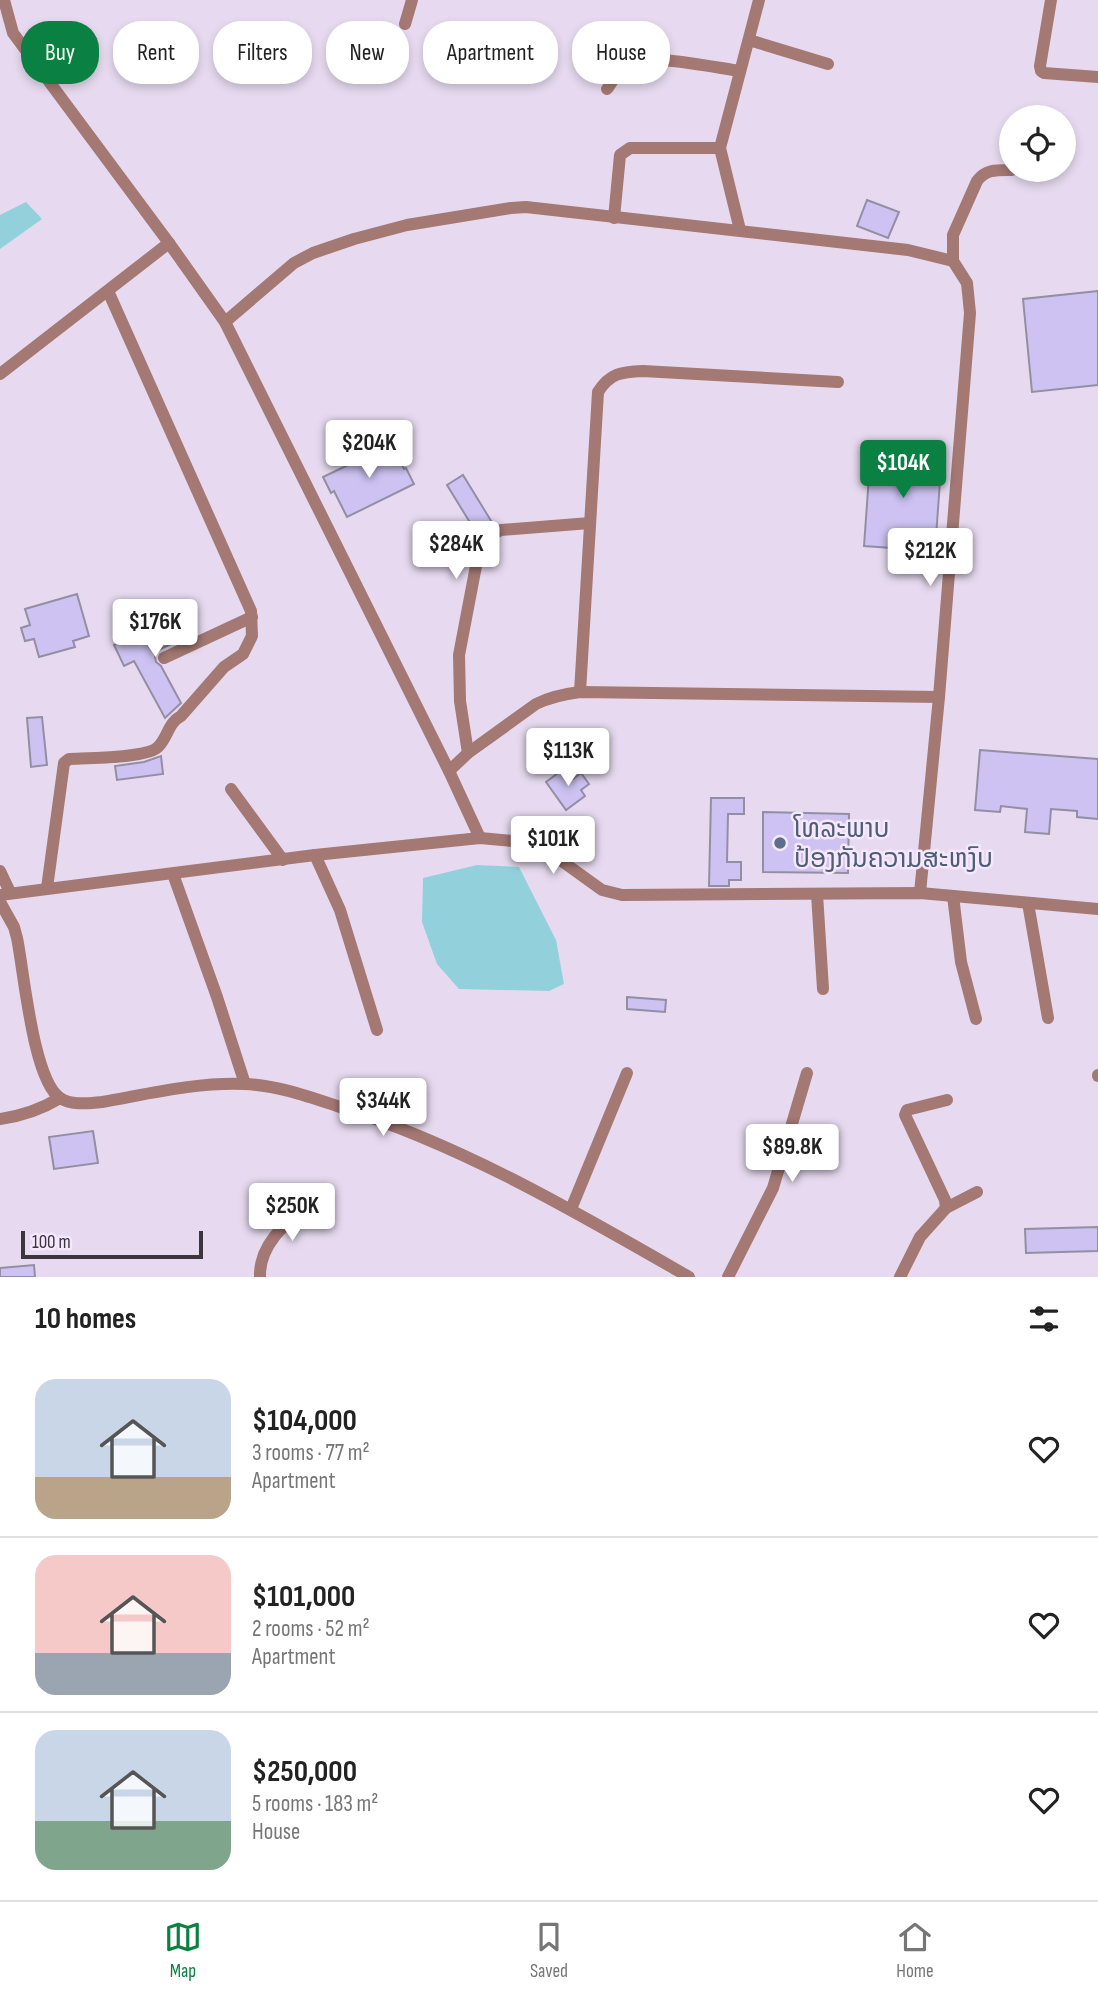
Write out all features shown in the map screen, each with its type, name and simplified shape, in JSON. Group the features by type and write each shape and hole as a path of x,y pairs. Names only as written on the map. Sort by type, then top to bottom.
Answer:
{"street":[{"path":"4,0 13,33 225,322 480,838"},
{"path":"406,21 412,0"},
{"path":"740,230 720,148 759,0"},
{"path":"1051,0 1041,71 1098,77"},
{"path":"749,40 828,64"},
{"path":"607,89 624,66 635,60 740,71"},
{"path":"614,218 620,155 623,152 630,148 720,148"},
{"path":"920,893 970,313 967,283 953,261 953,235 977,181 983,173 999,171"},
{"path":"225,322 294,263 313,253 407,225 511,208 526,207 908,250 953,261"},
{"path":"0,374 169,243"},
{"path":"47,888 64,763 69,759 138,755 153,751 160,746 175,720 224,667 243,654 252,636 251,611 108,291"},
{"path":"580,692 597,391 605,380 622,372 643,370 838,382"},
{"path":"468,753 460,701 459,655 480,545 486,537 501,530 590,523"},
{"path":"164,659 252,617"},
{"path":"449,771 468,753 536,704 580,692 939,697"},
{"path":"231,789 283,860"},
{"path":"0,871 5,893 480,838 523,842 545,849 602,890 622,895 920,893 1098,909"},
{"path":"315,855 340,910 377,1030"},
{"path":"173,874 245,1084"},
{"path":"817,894 823,989"},
{"path":"953,896 961,962 976,1020"},
{"path":"0,902 17,938 34,1047 48,1083 60,1098 83,1104 218,1084 245,1084 282,1089 384,1120 487,1167 571,1209 690,1277"},
{"path":"1028,903 1048,1018"},
{"path":"571,1209 627,1073"},
{"path":"728,1277 773,1188 807,1073"},
{"path":"0,1119 41,1109 60,1098"},
{"path":"900,1277 920,1237 946,1208 945,1200 905,1115 907,1110 913,1107 947,1100"},
{"path":"946,1208 977,1192"},
{"path":"260,1277 265,1249 287,1223 309,1204"}],"shaded area":[{"path":"26,202 42,219 0,249 0,215"},
{"path":"477,865 519,867 556,940 564,984 549,991 459,989 437,964 422,922 423,878"}],"building":[{"path":"867,200 899,212 888,238 857,226"},
{"path":"1098,291 1098,385 1032,392 1023,299"},
{"path":"392,444 414,484 347,517 334,491 331,493 323,477"},
{"path":"871,448 942,453 935,551 864,546"},
{"path":"463,475 493,524 477,534 447,485"},
{"path":"77,594 89,636 73,641 75,647 39,657 34,639 25,641 21,628 30,625 25,609"},
{"path":"181,614 190,635 154,652 156,662 161,666 181,703 165,718 134,661 124,666 114,645"},
{"path":"42,717 47,765 31,767 27,718"},
{"path":"980,750 1098,759 1098,819 1077,817 1077,811 1051,809 1049,834 1025,832 1027,809 1001,806 1000,812 975,810"},
{"path":"161,756 163,774 117,780 115,766 144,762"},
{"path":"565,768 573,779 581,773 589,784 581,790 585,796 566,810 546,782"},
{"path":"711,798 744,798 744,814 728,814 727,862 741,862 741,880 729,880 729,886 709,886"},
{"name":"ໂທລະພາບ ປ້ອງກັນຄວາມສະຫງົບ","path":"763,812 849,814 848,873 763,872"},
{"path":"627,997 666,1000 665,1012 627,1009"},
{"path":"93,1131 98,1163 54,1169 49,1137"},
{"path":"1098,1227 1098,1251 1026,1253 1025,1229"},
{"path":"34,1265 35,1277 0,1277 0,1268"}],"place":[{"name":"ໂທລະພາບ ປ້ອງກັນຄວາມສະຫງົບ","path":"780,843"}]}
